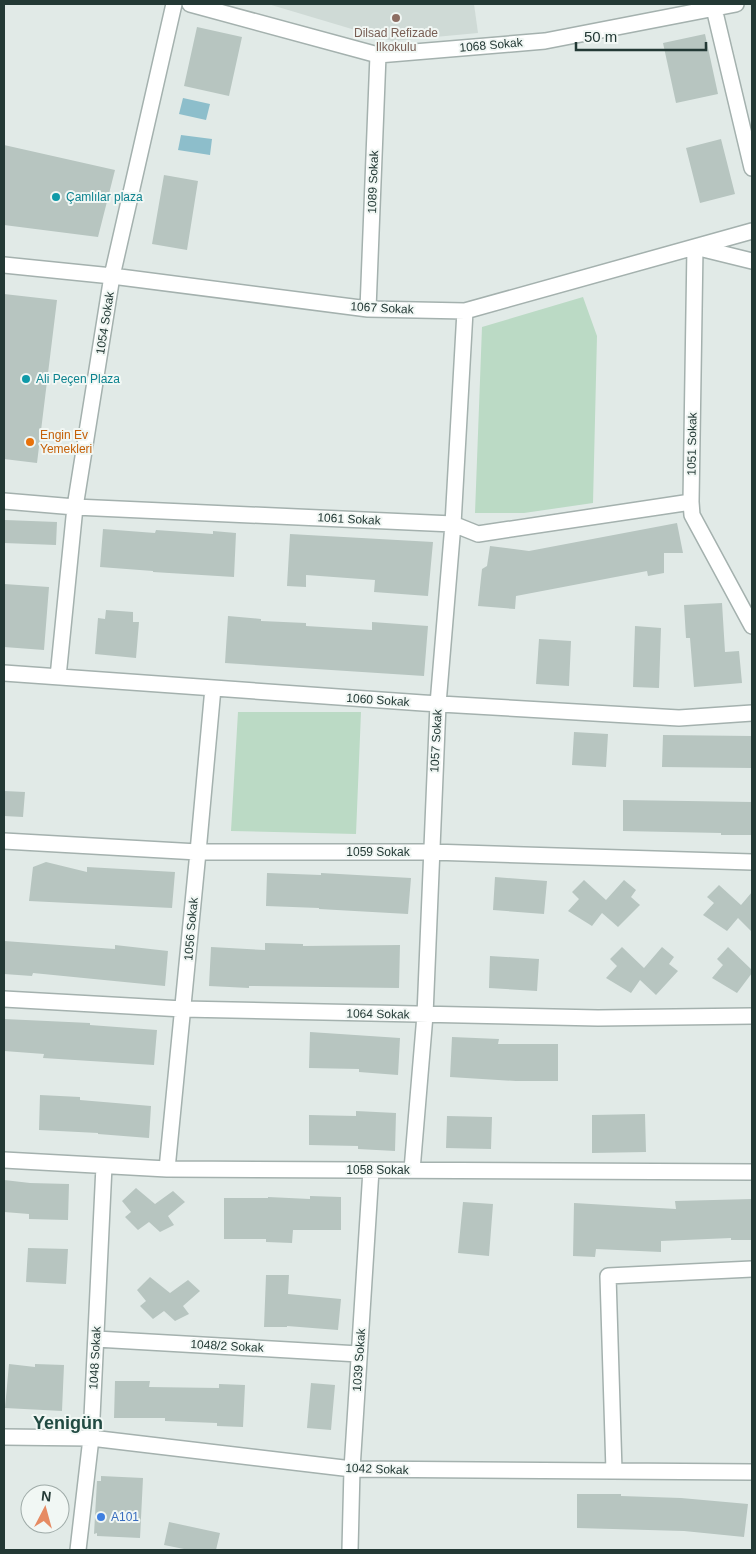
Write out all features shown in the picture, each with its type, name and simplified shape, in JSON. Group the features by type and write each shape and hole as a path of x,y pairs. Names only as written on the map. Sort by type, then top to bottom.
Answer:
{"street":[{"name":"1054 Sokak","path":"58,677 75,507 112,276 174,4"},
{"name":"1068 Sokak","path":"190,4 378,55 545,41 713,6 736,4"},
{"path":"713,6 752,168"},
{"name":"1089 Sokak","path":"368,309 378,55"},
{"name":"1067 Sokak","path":"4,265 112,276 368,309 465,311 752,231"},
{"path":"695,247 752,261"},
{"name":"1051 Sokak","path":"695,247 692,515 752,626"},
{"name":"1057 Sokak","path":"412,1170 425,1015 438,704 453,524 465,311"},
{"name":"1061 Sokak","path":"4,502 75,507 453,524 478,534 691,502"},
{"name":"1060 Sokak","path":"4,673 438,704 679,718 752,713"},
{"name":"1056 Sokak","path":"167,1170 213,688"},
{"name":"1059 Sokak","path":"4,841 198,852 431,852 752,862"},
{"name":"1064 Sokak","path":"4,999 183,1010 598,1018 752,1016"},
{"name":"1058 Sokak","path":"4,1160 167,1170 752,1172"},
{"name":"1048 Sokak","path":"78,1550 91,1438 104,1166"},
{"name":"1039 Sokak","path":"350,1550 352,1469 371,1170"},
{"path":"614,1471 608,1276 752,1269"},
{"name":"1048/2 Sokak","path":"96,1339 359,1354"},
{"name":"1042 Sokak","path":"4,1437 91,1438 352,1469 752,1472"}],"shaded area":[{"name":"Dilsad Refizade Ilkokulu","path":"268,4 474,4 478,33 392,41"}],"green space":[{"path":"583,297 597,336 593,503 524,513 475,513 482,327"},
{"path":"238,712 361,712 356,834 231,831"}],"water":[{"path":"183,98 210,104 206,120 179,114"},
{"path":"181,135 212,139 210,155 178,150"}],"building":[{"path":"197,27 242,37 229,96 184,86"},
{"path":"705,34 718,94 676,103 663,43"},
{"path":"721,139 735,194 700,203 686,148"},
{"name":"Çamlılar plaza","path":"4,145 115,170 98,237 4,225"},
{"path":"164,175 198,181 187,250 152,244"},
{"name":"Ali Peçen Plaza","path":"4,294 57,300 37,463 4,459"},
{"path":"5,520 57,522 56,545 4,543"},
{"path":"677,523 683,553 664,553 664,573 648,576 647,571 516,596 515,609 478,606 482,569 487,566 490,546 529,551"},
{"path":"103,529 155,533 156,530 213,534 213,531 236,533 234,577 100,567"},
{"path":"290,534 433,542 428,596 374,592 375,580 306,575 306,587 287,586"},
{"path":"4,584 49,587 44,650 4,647"},
{"path":"722,603 725,652 739,651 742,683 694,687 690,638 686,638 684,605"},
{"path":"106,610 133,612 133,622 139,622 136,658 95,654 98,618 105,619"},
{"path":"228,616 261,619 261,621 306,623 306,626 372,630 372,622 428,626 424,676 225,663"},
{"path":"635,626 661,628 659,688 633,687"},
{"path":"539,639 571,641 569,686 536,684"},
{"path":"574,732 608,734 606,767 572,765"},
{"path":"663,735 751,736 751,768 662,767"},
{"path":"4,791 25,792 23,817 4,816"},
{"path":"623,800 752,802 752,835 623,831"},
{"path":"46,862 87,872 87,867 175,872 172,908 29,901 33,867"},
{"path":"267,873 321,875 321,873 411,878 408,914 266,906"},
{"path":"495,877 547,881 544,914 493,910"},
{"path":"584,880 606,900 624,880 636,890 631,897 640,905 618,927 602,913 592,926 568,911 579,899 572,892"},
{"path":"719,885 741,905 752,892 752,932 738,918 727,931 703,915 714,903 707,897"},
{"path":"4,941 115,949 115,945 168,951 165,986 33,973 32,976 4,974"},
{"path":"265,943 303,944 303,946 400,945 399,988 249,986 249,988 209,986 211,947 265,950"},
{"path":"622,947 644,968 662,947 674,957 669,964 678,971 656,995 640,980 631,993 606,978 617,966 610,959"},
{"path":"728,947 752,970 752,973 737,993 712,978 723,965 717,959"},
{"path":"490,956 539,959 537,991 489,988"},
{"path":"4,1019 90,1023 90,1025 157,1030 154,1065 43,1058 44,1054 4,1051"},
{"path":"310,1032 400,1038 398,1075 359,1072 359,1069 309,1068"},
{"path":"452,1037 499,1039 498,1044 558,1044 558,1081 516,1081 450,1077"},
{"path":"40,1095 80,1097 80,1100 151,1106 149,1138 39,1130"},
{"path":"356,1111 396,1113 395,1151 358,1149 358,1146 309,1145 309,1115 356,1116"},
{"path":"645,1114 646,1152 592,1153 592,1115"},
{"path":"447,1116 492,1117 491,1149 446,1148"},
{"path":"4,1180 69,1184 68,1220 29,1219 29,1214 4,1212"},
{"path":"136,1188 155,1204 173,1191 185,1202 168,1216 174,1225 160,1232 149,1222 138,1230 125,1217 131,1212 122,1201"},
{"path":"310,1196 341,1197 341,1230 293,1230 292,1243 266,1242 266,1239 224,1239 224,1198 268,1197 310,1199"},
{"path":"752,1199 752,1240 731,1240 731,1238 661,1241 661,1252 596,1249 595,1257 573,1256 574,1203 676,1209 675,1201"},
{"path":"463,1202 493,1204 489,1256 458,1253"},
{"path":"28,1248 68,1249 66,1284 26,1282"},
{"path":"266,1275 289,1275 288,1294 341,1299 338,1330 287,1326 264,1327"},
{"path":"150,1277 170,1293 188,1280 200,1291 183,1306 189,1314 175,1321 164,1311 153,1319 140,1306 146,1301 137,1290"},
{"path":"9,1364 35,1367 35,1364 64,1365 62,1411 5,1408"},
{"path":"115,1381 150,1381 149,1387 219,1388 219,1384 245,1385 243,1427 217,1426 217,1423 165,1421 165,1418 114,1418"},
{"path":"311,1383 335,1385 331,1430 307,1428"},
{"path":"101,1476 143,1478 140,1538 97,1536 97,1533 94,1534 97,1481 101,1481"},
{"path":"577,1494 621,1494 621,1496 681,1498 748,1504 744,1537 684,1531 577,1528"},
{"path":"169,1522 220,1533 216,1550 189,1550 164,1545"}],"place":[{"name":"Dilsad Refizade Ilkokulu","path":"396,18"},
{"name":"Çamlılar plaza","path":"56,197"},
{"name":"Ali Peçen Plaza","path":"26,379"},
{"name":"Engin Ev Yemekleri","path":"30,442"},
{"name":"A101","path":"101,1517"}],"district":[{"name":"Yenigün","path":"68,1423"}]}
